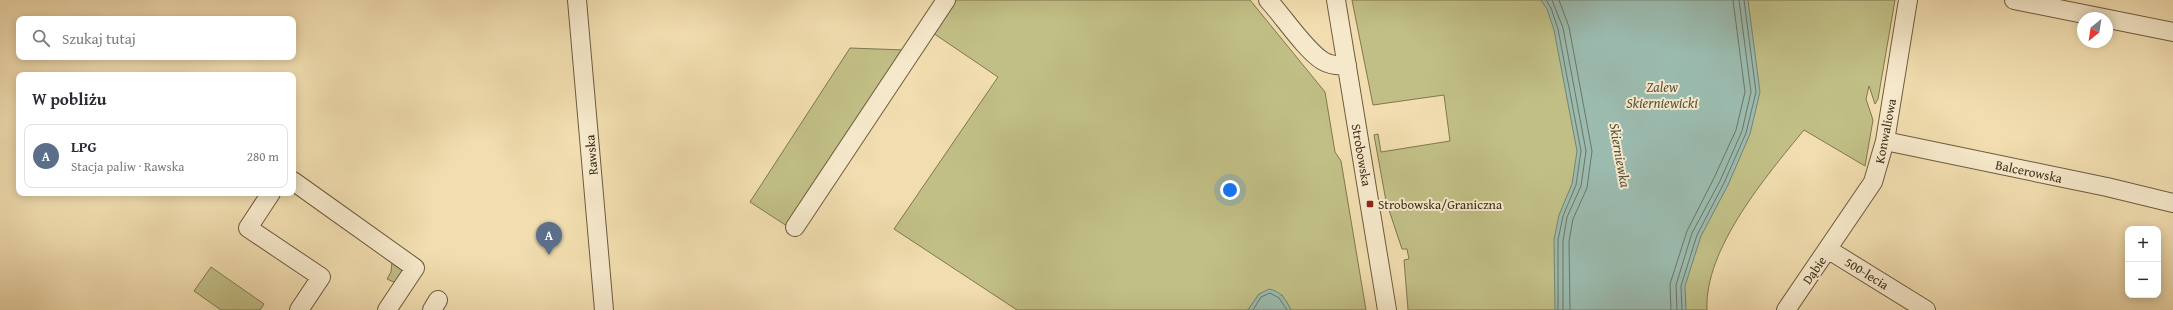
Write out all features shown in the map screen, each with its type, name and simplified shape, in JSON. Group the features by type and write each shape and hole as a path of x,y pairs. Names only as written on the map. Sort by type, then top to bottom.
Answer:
{"street":[{"name":"Rawska","path":"577,0 604,310"},
{"path":"795,227 946,0"},
{"path":"1268,0 1314,54 1331,64 1339,66 1347,65"},
{"name":"Strobowska","path":"1336,0 1387,310"},
{"name":"Konwaliowa","path":"1828,250 1873,182 1885,141 1908,0"},
{"path":"2014,0 2173,32"},
{"name":"Balcerowska","path":"1885,141 2107,187 2173,203"},
{"path":"296,183 415,268 387,310"},
{"path":"269,196 248,228 321,277 299,310"},
{"name":"Dąbie","path":"1786,310 1828,250"},
{"name":"500-lecia","path":"1828,250 1926,310"}],"shaded area":[{"path":"955,0 1250,0 1325,92 1335,152 1341,161 1366,310 1291,310 1282,295 1259,294 1248,310 1017,310 894,229 998,77 933,33"},
{"path":"1352,0 1895,0 1878,99 1875,104 1869,86 1866,99 1873,120 1865,166 1804,130 1756,191 1740,214 1727,238 1716,262 1709,287 1707,310 1408,310 1404,260 1409,259 1407,249 1402,249 1386,201 1374,135 1378,134 1381,152 1450,141 1444,95 1373,105"},
{"path":"850,48 905,50 787,226 750,202"},
{"path":"392,262 401,267 402,272 396,283 387,279 391,272"},
{"path":"211,267 264,304 260,310 221,310 194,291"}],"water":[{"name":"Zalew Skierniewicki","path":"1541,0 1748,0 1760,92 1750,134 1728,185 1701,236 1685,286 1686,310 1555,310 1554,240 1559,215 1572,184 1577,151 1554,30 1547,9"},
{"path":"1269,289 1280,294 1285,299 1291,310 1248,310 1259,294"}],"place":[{"name":"Strobowska/Graniczna","path":"1370,204"},
{"name":"LPG","path":"549,255"}],"water label":[{"name":"Skierniewka","path":"1620,155"}]}
